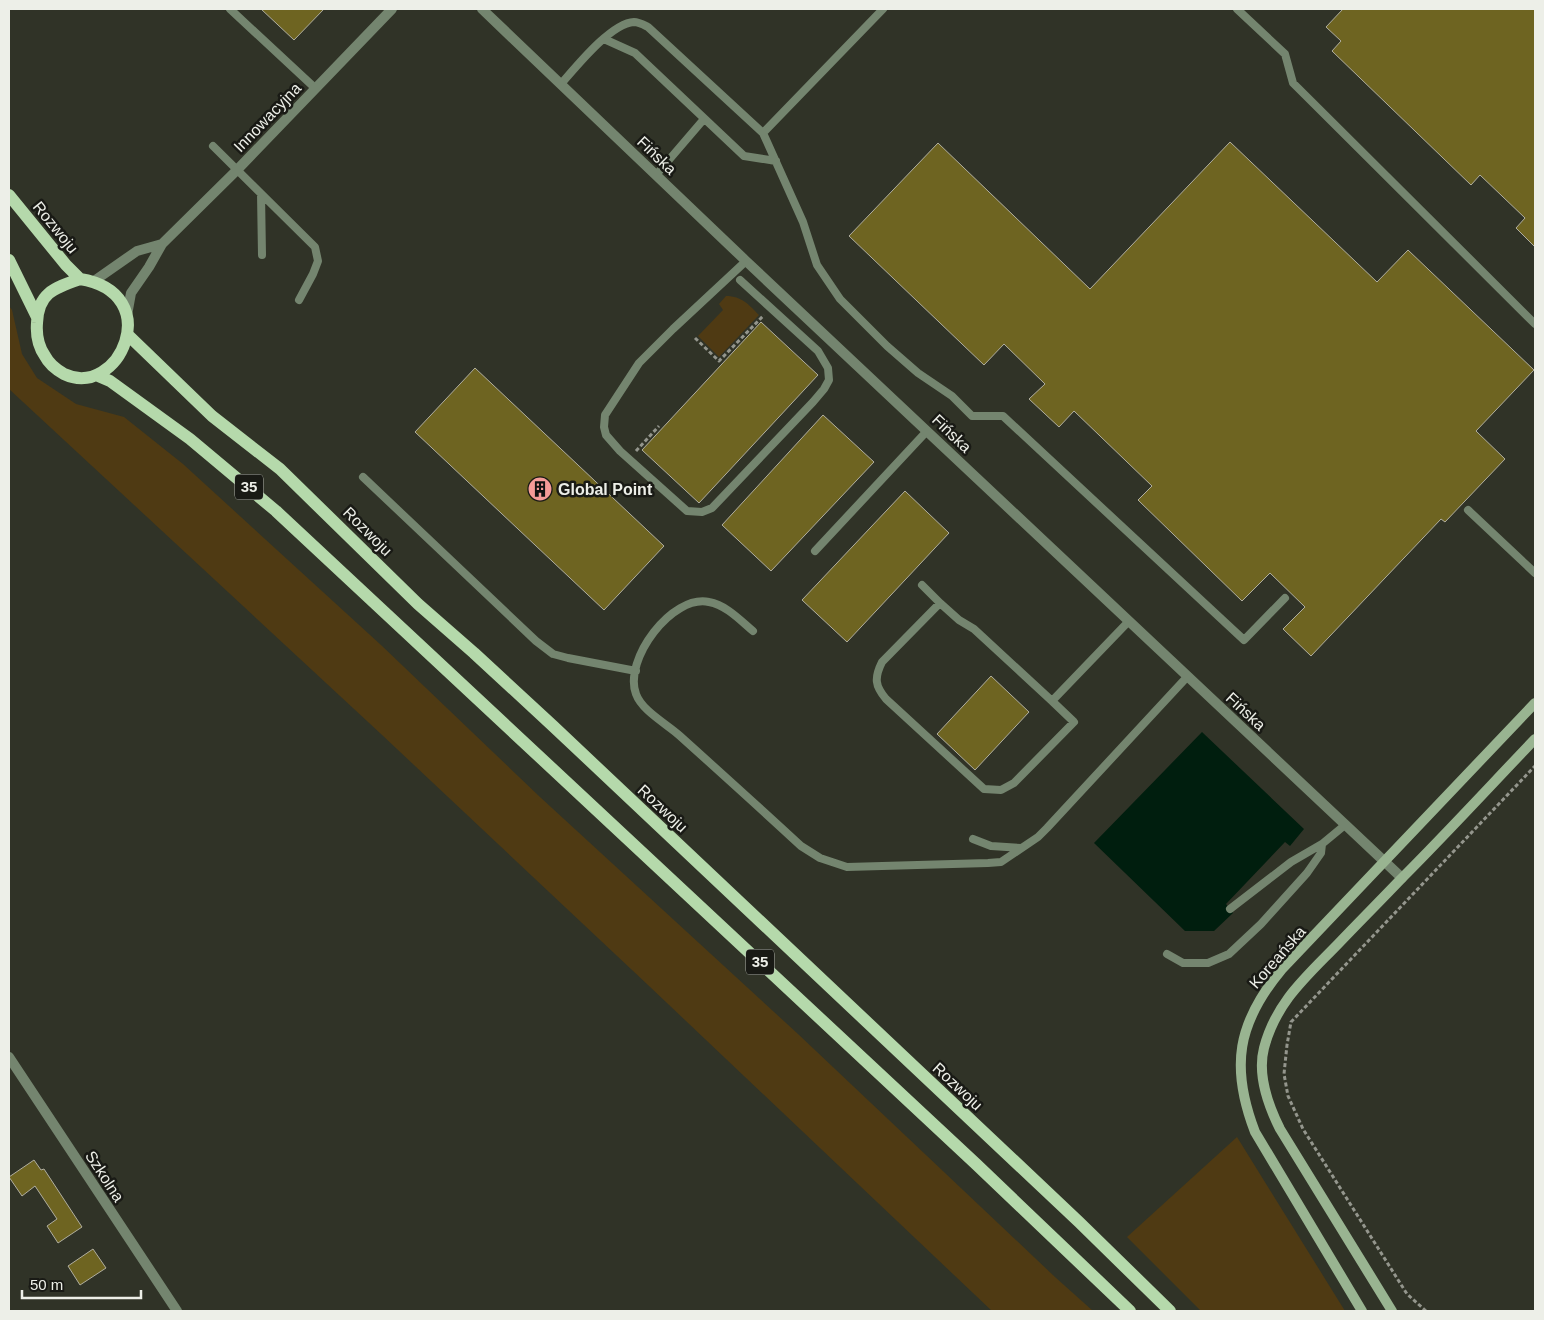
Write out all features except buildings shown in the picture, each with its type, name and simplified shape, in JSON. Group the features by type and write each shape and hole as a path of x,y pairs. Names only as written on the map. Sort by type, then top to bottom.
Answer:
{"main road":[{"name":"Rozwoju","path":"9,195 66,266 80,279"},
{"path":"9,260 37,317"},
{"path":"80,279 94,281 114,293 124,307 127,316 128,336 120,354 96,375 82,378 70,376 46,360 38,342 37,317 39,306 48,293 62,284 80,279"},
{"name":"Rozwoju","path":"128,336 212,416 280,469 303,490 418,604 568,740 1072,1215 1170,1311"},
{"name":"35","path":"96,375 110,381 190,438 276,511 976,1164 1130,1311"}],"street":[{"name":"Innowacyjna","path":"127,316 131,293 162,244 237,170 392,9"},
{"name":"Fińska","path":"482,9 746,261 1402,878"},
{"name":"Innowacyjna","path":"94,281 137,251 162,244"},
{"name":"Koreańska","path":"1362,1311 1256,1132 1242,1092 1240,1073 1243,1040 1248,1023 1264,992 1282,969 1535,703"},
{"name":"Koreańska","path":"1392,1311 1280,1129 1268,1101 1264,1081 1264,1050 1274,1021 1290,994 1535,738"},
{"name":"Szkolna","path":"9,1057 177,1311"}],"lane":[{"path":"230,9 315,88"},
{"path":"763,133 883,9"},
{"path":"1237,9 1285,54 1293,83 1535,324"},
{"path":"561,84 604,39 624,24 636,22 648,27 763,133 803,222 817,265 840,299 887,346 918,373 952,396 972,416 1003,416 1244,640 1285,598"},
{"path":"604,39 635,53 744,156 776,161"},
{"path":"656,175 704,119"},
{"path":"213,146 315,247 318,261 300,300"},
{"path":"261,194 262,255"},
{"path":"740,280 818,352 828,368 829,380 824,389 712,508 702,512 687,511 606,435 604,427 606,415 639,363 746,261"},
{"path":"815,552 927,430"},
{"path":"363,477 529,634 553,654 636,671"},
{"path":"1468,510 1535,573"},
{"path":"922,585 959,620 974,629 1074,722 1014,783 1001,790 984,789 886,699 878,689 877,671 882,662 940,603"},
{"path":"753,631 728,610 708,602 691,603 665,618 650,635 639,657 634,676 636,694 648,710 801,846 820,858 847,867 1001,862 1038,837 1187,677"},
{"path":"1052,701 1129,621"},
{"path":"1230,909 1291,862 1322,844 1345,825"},
{"path":"973,839 991,846 1021,848"},
{"path":"1167,954 1183,963 1208,963 1229,954 1261,924 1307,873 1321,853 1322,844"}],"path":[{"path":"695,338 719,361 764,314"},
{"path":"629,458 659,426"},
{"path":"1426,1311 1407,1294 1302,1129 1286,1089 1284,1074 1286,1045 1291,1022 1535,766"}],"shaded area":[{"path":"726,296 741,299 759,315 719,357 698,336 723,310 719,304"},
{"path":"9,306 12,310 22,354 37,378 76,404 124,417 183,464 381,645 540,797 798,1034 1093,1311 992,1311 381,734 9,389"},
{"path":"1202,732 1304,829 1290,846 1285,842 1226,904 1233,913 1214,931 1185,931 1094,843"},
{"path":"1237,1137 1345,1311 1201,1311 1127,1237"}],"place":[{"name":"Global Point","path":"540,489"}]}
